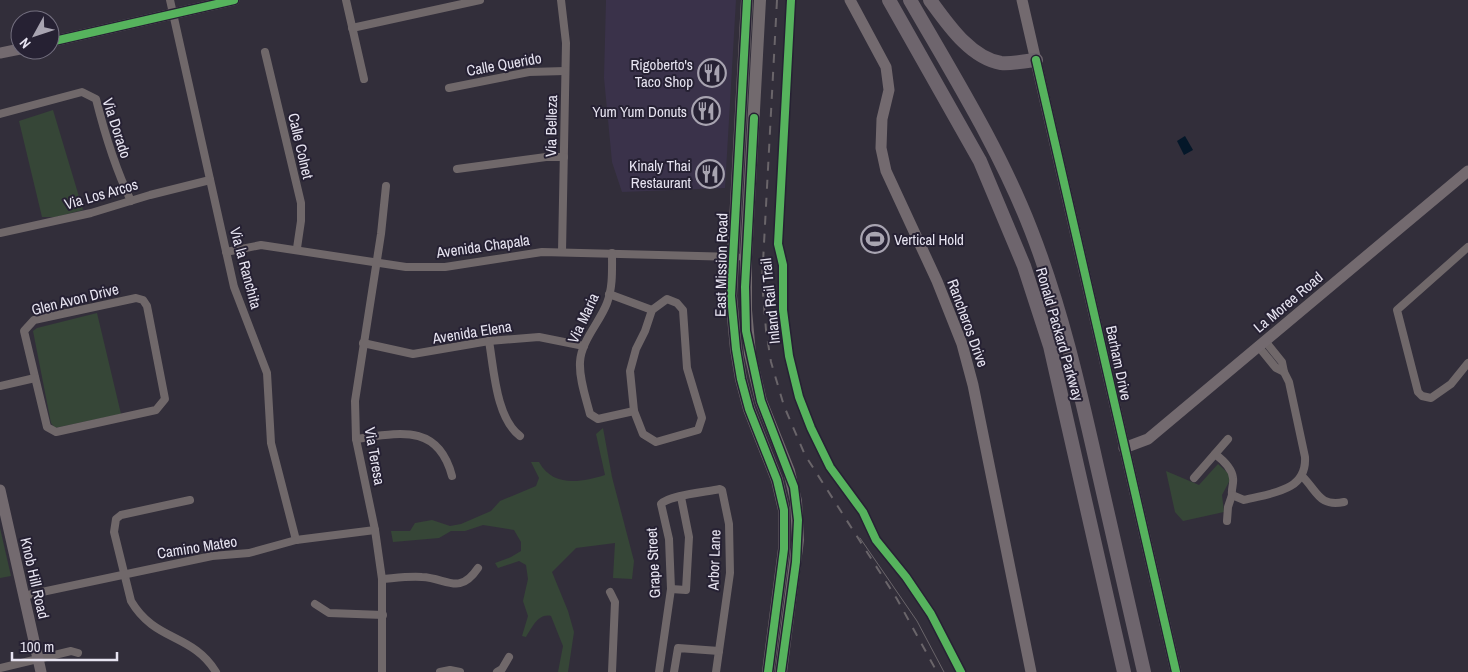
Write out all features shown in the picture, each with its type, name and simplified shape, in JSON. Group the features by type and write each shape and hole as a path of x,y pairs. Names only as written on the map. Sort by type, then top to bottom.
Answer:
{"highway":[{"name":"Ronald Packard Parkway","path":"889,0 980,161 1024,266 1050,346 1124,672"},
{"name":"Ronald Packard Parkway","path":"910,0 992,146 1019,202 1045,268 1066,335 1082,399 1144,672"},
{"path":"930,0 956,32 980,54 1000,62 1036,60"}],"main road":[{"name":"East Mission Road","path":"747,0 732,257 732,319 741,379 752,416 777,480 784,510 784,549 768,672"},
{"name":"East Mission Road","path":"760,0 746,257 746,310 750,354 761,401 789,471 797,511 798,540 781,672"},
{"path":"743,62 749,64 756,88"}],"street":[{"name":"Via la Ranchita","path":"170,0 226,252 242,310 259,348 267,373 272,443 296,540"},
{"path":"60,40 234,0"},
{"path":"346,0 364,79"},
{"path":"352,28 480,0"},
{"name":"Via Belleza","path":"561,0 566,43 562,252"},
{"name":"Rancheros Drive","path":"850,0 886,68 889,90 882,119 881,148 886,171 937,282 962,344 973,385 1031,672"},
{"name":"Barham Drive","path":"1022,0 1176,672"},
{"name":"Calle Colnet","path":"265,52 301,203 301,220 297,248"},
{"name":"Calle Querido","path":"449,88 529,72 565,71"},
{"name":"Via Dorado","path":"0,114 82,92 92,95 96,100 106,140 131,201"},
{"path":"457,169 546,157 564,157"},
{"name":"La Moree Road","path":"1124,448 1148,440 1468,171"},
{"name":"Via Los Arcos","path":"0,233 91,213 210,180"},
{"name":"Via Teresa","path":"382,672 382,579 375,530 356,439 354,401 386,186"},
{"name":"Avenida Chapala","path":"226,252 261,245 297,248 376,262 430,268 516,254 562,252 746,257"},
{"path":"1468,246 1397,310 1418,392 1422,396 1431,398 1452,384 1468,363"},
{"name":"Via Maria","path":"612,253 612,285 610,294 584,346 580,360 580,372 590,414 598,418 634,411"},
{"path":"610,294 652,310"},
{"name":"Glen Avon Drive","path":"136,298 143,300 147,306 166,395 159,408 56,432 46,426 35,378 24,331 34,320 136,298"},
{"path":"667,299 677,303 682,310 687,368 702,418 698,430 656,442 643,434 634,411 630,371 636,349 652,310 667,299"},
{"name":"Avenida Elena","path":"364,343 413,354 489,341 539,337 584,346"},
{"path":"489,341 496,384 506,420 511,429 520,436"},
{"path":"1232,495 1244,500 1287,489 1297,484 1306,466 1288,382 1284,372 1276,368 1262,343"},
{"path":"0,386 35,378"},
{"path":"356,439 404,432 421,436 434,443 445,456 452,476"},
{"path":"1194,478 1228,439"},
{"path":"1216,454 1226,463 1233,479 1232,495 1226,521"},
{"path":"1302,476 1325,503 1344,502"},
{"name":"Knob Hill Road","path":"0,490 41,672"},
{"name":"Arbor Lane","path":"681,497 722,490 729,524 730,573 716,672"},
{"path":"671,589 686,590 689,537 681,497"},
{"name":"Grape Street","path":"659,672 671,589 669,539 661,504 664,501 681,497"},
{"path":"190,500 122,515 116,519 114,532 131,601 150,625 167,636 191,645 209,660 216,672"},
{"name":"Camino Mateo","path":"23,596 124,573 212,556 249,553 296,540 375,530"},
{"path":"382,579 422,577 451,584 463,583 472,578 478,568"},
{"path":"610,592 615,602 612,672"},
{"path":"315,604 329,613 383,615"},
{"path":"674,672 678,648 719,651"},
{"path":"0,668 71,651 78,652"},
{"path":"497,672 502,669 509,657"},
{"path":"440,672 450,670 460,672"}],"shaded area":[{"path":"606,0 736,0 725,188 622,192 612,162 604,78"}],"green space":[{"path":"53,110 83,210 56,217 42,217 19,121"},
{"path":"97,313 121,414 55,428 51,423 33,331 37,328"},
{"path":"603,428 612,477 634,561 632,579 613,578 615,543 576,548 552,572 568,611 574,632 568,672 558,672 563,646 551,616 539,619 526,637 522,636 528,616 523,601 528,579 526,565 519,561 498,568 495,563 521,551 521,542 514,530 483,525 465,531 451,531 439,538 393,542 391,531 410,531 415,523 432,520 450,526 461,524 491,511 500,501 536,486 539,478 531,462 539,462 552,476 569,481 587,480 605,475 596,434"},
{"path":"1218,464 1229,474 1230,480 1222,495 1224,512 1183,521 1175,512 1166,471 1199,485"},
{"path":"0,528 11,576 0,578"}],"water":[{"path":"1185,136 1193,150 1184,155 1177,141"}],"tram line":[{"path":"860,538 917,621 944,672"}],"railway":[{"path":"777,0 762,281 771,362 784,406 805,455 897,599 937,672"}],"cycle path":[{"path":"60,40 234,0"},
{"path":"747,0 731,296 741,379 749,409 777,480 784,510 784,549 768,672"},
{"name":"Inland Rail Trail","path":"791,0 778,244 783,265 783,310 789,356 799,397 811,428 830,467 863,512 876,540 906,577 931,614 961,672"},
{"path":"1036,60 1176,672"},
{"path":"754,118 745,287 746,331 761,401 794,487 798,520 796,562 781,672"}],"place":[{"name":"Rigoberto's Taco Shop","path":"712,73"},
{"name":"Yum Yum Donuts","path":"706,111"},
{"name":"Kinaly Thai Restaurant","path":"710,174"},
{"name":"Vertical Hold","path":"875,239"}]}
